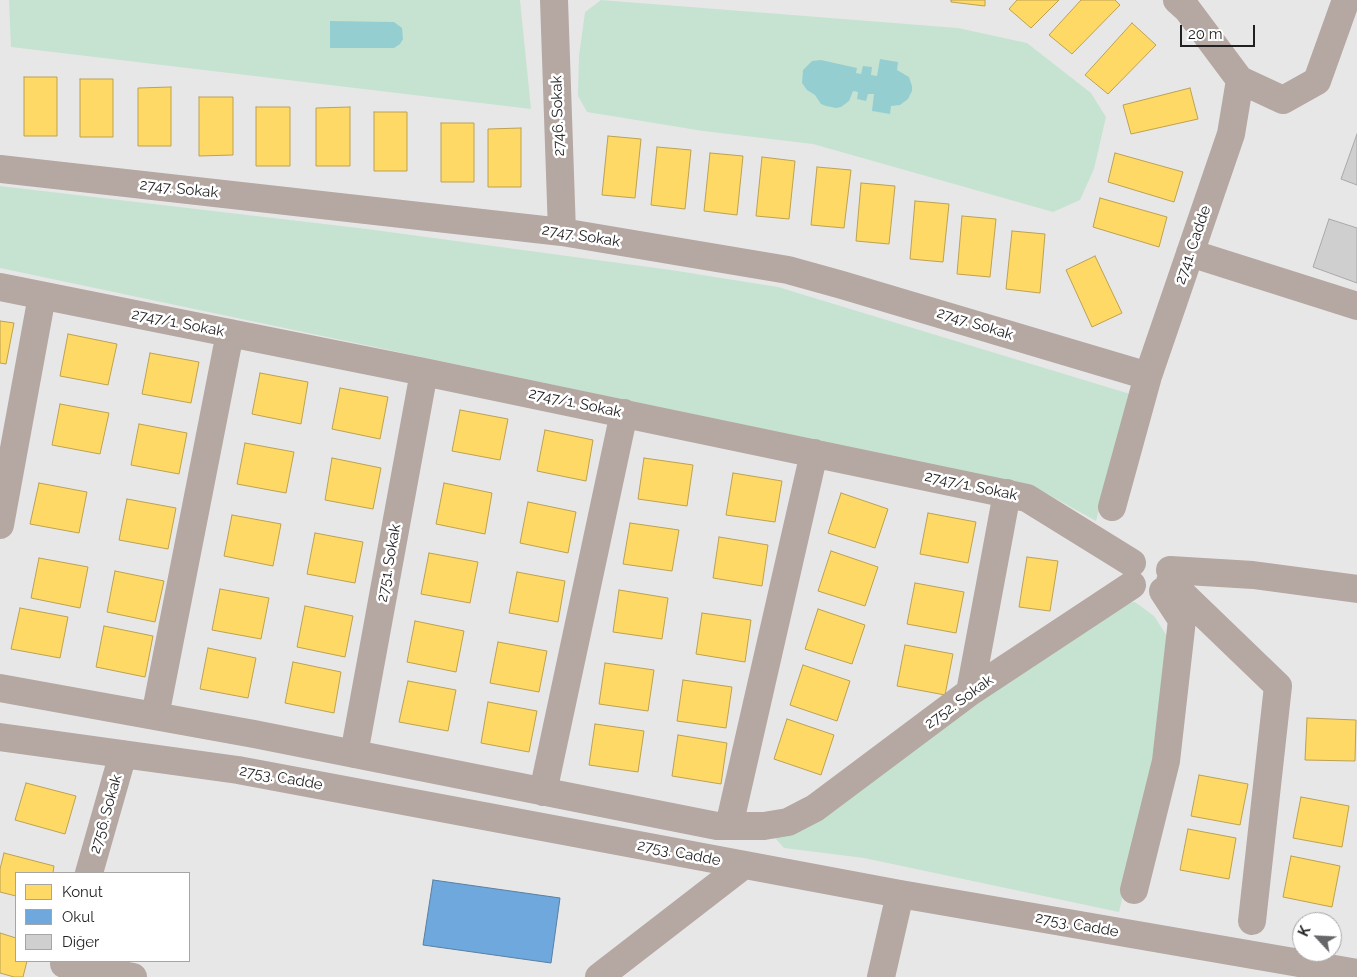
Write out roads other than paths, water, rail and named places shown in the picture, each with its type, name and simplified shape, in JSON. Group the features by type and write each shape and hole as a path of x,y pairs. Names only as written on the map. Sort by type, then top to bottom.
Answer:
{"street":[{"name":"2746. Sokak","path":"554,0 562,232"},
{"path":"1178,0 1187,9 1240,80 1283,100 1317,81 1346,0"},
{"name":"2741. Cadde","path":"1112,507 1148,376 1231,134 1240,80"},
{"name":"2747. Sokak","path":"0,169 562,232 788,270 1148,376"},
{"path":"1190,253 1357,306"},
{"name":"2747/1. Sokak","path":"0,287 624,413 1026,498 1132,574"},
{"path":"0,525 42,296"},
{"path":"155,716 230,333"},
{"name":"2751. Sokak","path":"354,754 424,372"},
{"path":"543,792 624,413"},
{"path":"729,826 814,453"},
{"path":"970,692 1007,494"},
{"name":"2752. Sokak","path":"0,688 354,754 717,826 764,826 788,822 815,808 1132,574 1138,558 1154,557 1162,561 1168,581"},
{"path":"1168,581 1253,576 1357,589"},
{"path":"1134,890 1166,761 1182,620 1168,581"},
{"path":"1168,581 1278,686 1252,921"},
{"name":"2753. Cadde","path":"0,737 238,770 900,894 1357,973"},
{"name":"2756. Sokak","path":"89,872 123,754"},
{"path":"599,977 744,865"},
{"path":"879,975 900,894"},
{"path":"63,967 133,977"}],"water":[{"path":"330,21 394,22 402,28 403,39 394,48 330,48"},
{"path":"880,59 898,62 897,70 909,77 912,86 908,99 900,105 891,106 890,114 872,111 874,94 868,94 866,101 857,99 858,92 853,91 849,101 841,107 826,106 821,104 815,95 807,90 802,83 803,70 812,61 821,60 857,68 856,73 861,74 863,66 872,67 871,75 877,76"}]}
